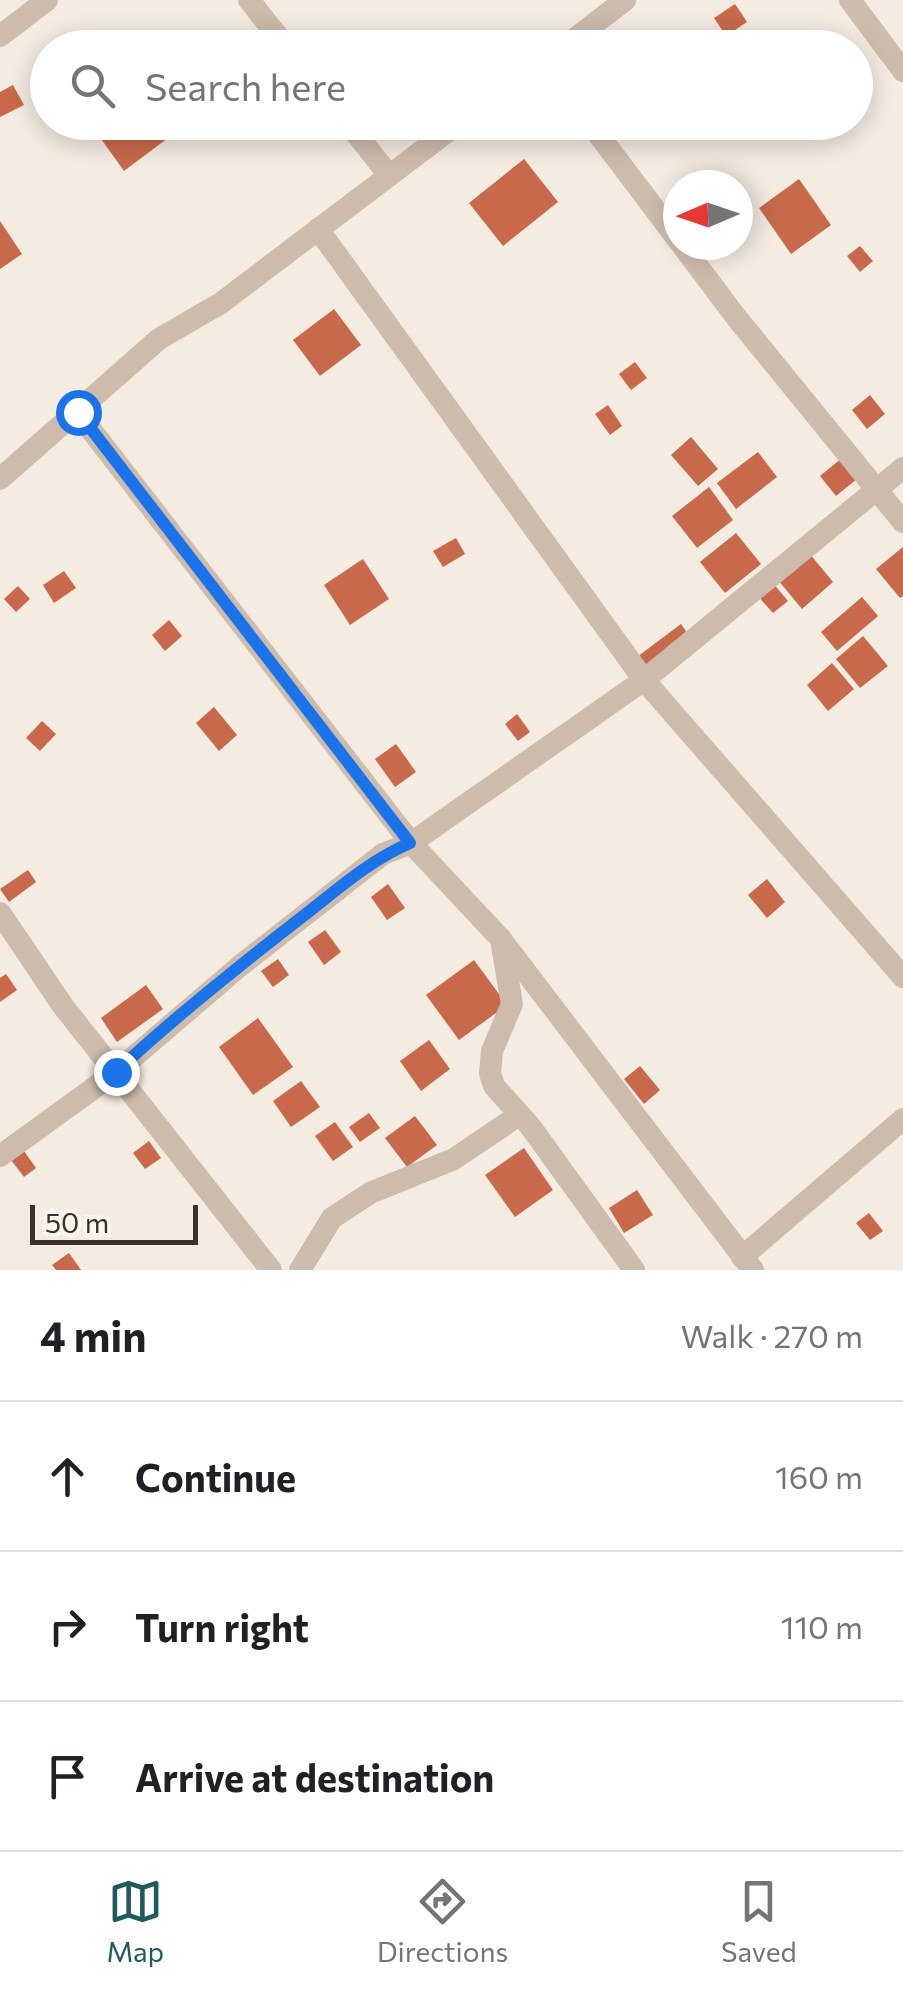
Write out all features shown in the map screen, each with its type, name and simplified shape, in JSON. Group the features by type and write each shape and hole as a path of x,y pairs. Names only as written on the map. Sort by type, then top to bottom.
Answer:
{"street":[{"path":"0,36 47,0"},
{"path":"250,0 273,30"},
{"path":"586,30 625,0"},
{"path":"850,0 872,30"},
{"path":"873,31 903,71"},
{"path":"361,140 388,174"},
{"path":"0,479 160,339 221,303 435,140"},
{"path":"603,140 663,220"},
{"path":"318,229 644,680 903,978"},
{"path":"693,260 903,522"},
{"path":"78,412 410,843 500,938 747,1263 903,1119"},
{"path":"0,1156 116,1072 383,854 410,843 644,680 903,468"},
{"path":"0,913 63,1006 271,1270"},
{"path":"500,938 512,1004 492,1052 490,1073 494,1086 634,1270"},
{"path":"300,1270 332,1218 370,1193 454,1160 519,1115"}],"building":[{"path":"735,4 747,22 735,30 722,30 714,18"},
{"path":"13,85 24,105 0,117 0,92"},
{"path":"102,140 165,140 124,171"},
{"path":"524,159 558,202 503,246 469,203"},
{"path":"799,179 831,225 791,254 759,208"},
{"path":"0,221 22,254 0,269"},
{"path":"860,246 873,261 860,272 847,256"},
{"path":"334,309 361,345 320,376 293,340"},
{"path":"635,362 647,378 631,390 619,374"},
{"path":"870,395 885,414 867,429 852,410"},
{"path":"608,405 622,426 610,435 595,414"},
{"path":"691,437 718,469 698,486 671,455"},
{"path":"758,452 777,477 736,509 717,483"},
{"path":"842,458 858,478 836,496 820,476"},
{"path":"709,487 733,520 697,548 672,516"},
{"path":"736,533 761,564 725,593 700,562"},
{"path":"456,538 465,554 443,567 433,551"},
{"path":"903,547 903,596 900,598 876,569"},
{"path":"809,553 833,582 802,609 778,580"},
{"path":"363,559 389,599 350,625 324,585"},
{"path":"64,571 76,588 54,603 43,585"},
{"path":"772,582 788,601 773,613 757,595"},
{"path":"18,586 30,599 16,612 4,599"},
{"path":"862,597 878,616 837,651 821,632"},
{"path":"169,620 182,636 165,651 152,635"},
{"path":"681,624 690,637 646,670 637,657"},
{"path":"863,636 888,666 860,688 836,659"},
{"path":"832,663 854,689 828,711 807,685"},
{"path":"214,707 237,735 219,751 196,723"},
{"path":"517,714 530,732 518,741 505,724"},
{"path":"42,721 56,734 40,751 26,738"},
{"path":"396,744 416,772 395,787 375,759"},
{"path":"28,870 36,882 9,902 0,889"},
{"path":"767,879 785,902 767,918 748,895"},
{"path":"388,884 405,908 387,920 371,897"},
{"path":"325,930 341,952 324,965 308,942"},
{"path":"278,959 289,975 273,987 261,971"},
{"path":"474,960 507,1005 459,1040 426,995"},
{"path":"6,974 17,990 0,1002 0,978"},
{"path":"146,985 163,1009 117,1042 101,1018"},
{"path":"258,1018 293,1067 253,1095 219,1047"},
{"path":"429,1040 450,1069 421,1091 400,1061"},
{"path":"640,1066 660,1090 644,1104 624,1079"},
{"path":"301,1081 320,1107 291,1127 273,1101"},
{"path":"369,1113 380,1128 360,1142 349,1127"},
{"path":"415,1116 437,1145 407,1167 385,1138"},
{"path":"335,1122 353,1147 333,1161 315,1136"},
{"path":"149,1141 161,1158 145,1169 133,1153"},
{"path":"524,1148 553,1190 515,1217 485,1175"},
{"path":"24,1151 36,1168 24,1177 11,1160"},
{"path":"637,1190 653,1215 624,1233 609,1208"},
{"path":"869,1213 883,1231 870,1240 856,1223"},
{"path":"69,1253 81,1270 56,1270 52,1265"}],"route":[{"path":"78,412 410,843 383,854 241,966 116,1072"}]}
